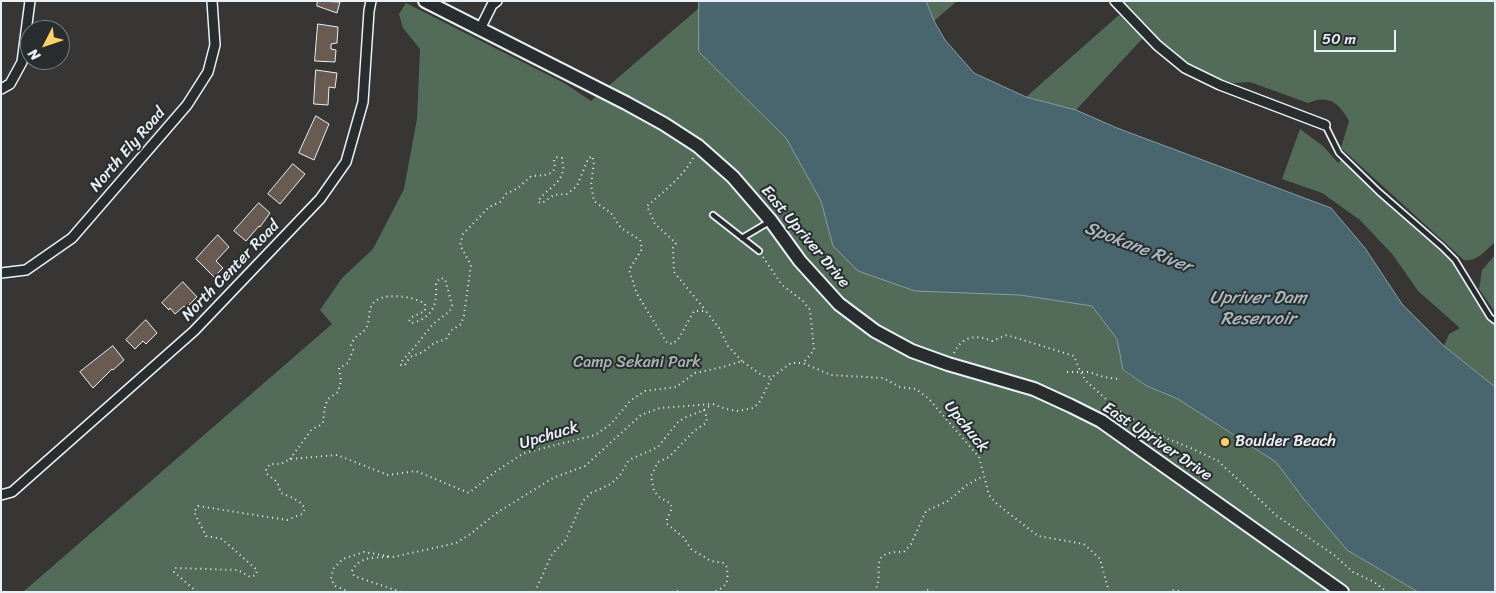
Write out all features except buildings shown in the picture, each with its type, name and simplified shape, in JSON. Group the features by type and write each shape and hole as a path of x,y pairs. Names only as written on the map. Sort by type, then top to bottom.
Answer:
{"main road":[{"name":"East Upriver Drive","path":"425,1 626,103 698,146 733,177 771,221 800,261 839,304 876,331 912,351 948,364 1034,389 1101,421 1342,592"}],"street":[{"path":"1,89 10,84 22,62 30,1"},
{"name":"North Ely Road","path":"1,273 26,270 72,238 187,105 208,72 215,45 212,1"},
{"name":"North Center Road","path":"1,495 12,492 194,332 320,199 346,162 363,102 368,10 371,1"},
{"path":"480,29 492,4 497,1"},
{"path":"1115,1 1157,45 1185,68 1220,85 1325,125"}],"lane":[{"path":"1325,125 1339,153 1379,192 1455,260 1490,317 1495,321"},
{"path":"713,215 759,251"},
{"path":"742,238 771,221"}],"path":[{"path":"698,146 692,160 681,174 647,206 655,224 676,243 673,248 674,272 720,328 728,346 742,361 764,376 772,377"},
{"path":"290,460 312,429 323,422 328,399 338,392 341,381 339,368 348,363 353,350 354,338 366,328 372,306 376,300 389,296 420,300 425,304 425,311 412,317 409,321 412,323 419,322 432,312 437,298 436,283 440,278 445,279 452,305 450,311 433,324 401,362 402,365 405,365 410,357 446,339 452,330 461,324 464,315 471,265 460,245 463,234 489,206 500,202 506,194 518,188 531,176 552,173 555,168 554,160 556,156 562,158 563,170 558,182 538,202 542,203 554,195 567,194 578,186 588,159 592,156 594,162 591,185 594,201 611,213 621,228 640,240 642,249 630,270 637,294 668,343 673,344 679,338 694,311 706,311"},
{"path":"401,592 354,576 352,571 356,564 366,558 393,557 456,543 470,535 498,512 553,478 584,466 641,415 660,408 712,404 726,409 753,408 759,403 772,377 791,363 803,363 814,350 810,310 803,301 782,284 759,251"},
{"path":"948,364 959,343 970,338 983,337 992,341 1007,335 1074,356 1086,381 1118,410 1158,434 1218,461 1277,516 1334,555 1353,572 1374,582 1387,592"},
{"name":"Upchuck","path":"197,592 174,572 175,568 238,570 250,577 256,576 257,570 222,539 206,536 194,512 198,506 287,520 302,514 303,506 295,499 281,493 277,482 267,474 266,469 270,464 281,464 290,460 337,454 388,475 416,470 469,493 495,472 524,453 595,435 611,424 630,401 645,391 676,387 695,373 742,361"},
{"name":"Upchuck","path":"803,363 831,375 883,378 900,387 916,389 929,399 979,457 989,495 993,500 1038,536 1084,544 1100,558 1109,592"},
{"path":"1068,372 1089,372 1116,379"},
{"path":"535,592 552,554 565,541 583,501 591,493 612,484 629,460 658,447 678,422 704,410 712,404"},
{"path":"704,410 707,418 706,422 694,431 669,457 658,462 651,476 654,492 670,504 672,508 667,519 668,524 683,537 691,549 711,561 723,563 727,567 728,581 723,588 714,592"},
{"path":"874,592 878,586 878,564 882,556 891,552 904,552 911,544 926,511 948,501 967,485 984,476"},
{"path":"350,592 335,586 331,579 333,569 343,559 364,552 393,557"},
{"path":"924,592 926,589 933,592"},
{"path":"1168,592 1174,590 1183,592"},
{"path":"672,592 680,592"}],"green space":[{"path":"926,1 957,1 934,21"},
{"path":"1122,1 1495,1 1495,242 1477,257 1464,260 1341,148 1349,121 1337,105 1322,99 1308,103 1250,82 1233,83 1215,78 1188,64 1161,41"},
{"name":"Camp Sekani Park","path":"406,3 564,83 591,101 699,8 699,52 786,138 821,201 833,246 1020,295 1092,306 1117,339 1123,371 1147,386 1178,399 1276,462 1303,498 1347,550 1418,592 23,592 332,324 320,310 342,278 373,249 404,189 417,119 420,49 403,28 399,14"},
{"path":"1119,15 1143,38 1076,110 1026,97"},
{"path":"1300,129 1323,146 1338,163 1341,160 1455,264 1487,318 1495,326 1495,387 1444,346 1449,334 1460,328 1418,291 1393,255 1360,220 1322,193 1282,179"},
{"path":"1495,255 1495,312 1479,289 1482,270"}],"water":[{"name":"Upriver Dam Reservoir","path":"699,1 926,1 934,21 945,40 974,73 1026,97 1076,110 1117,128 1331,208 1365,248 1402,304 1444,346 1495,387 1495,592 1418,592 1347,550 1303,498 1276,462 1178,399 1147,386 1123,370 1117,339 1092,306 1020,295 915,291 858,271 833,246 821,201 786,138 699,52"}],"place":[{"name":"Boulder Beach","path":"1225,442"}],"water label":[{"name":"Spokane River","path":"1138,248"}]}
